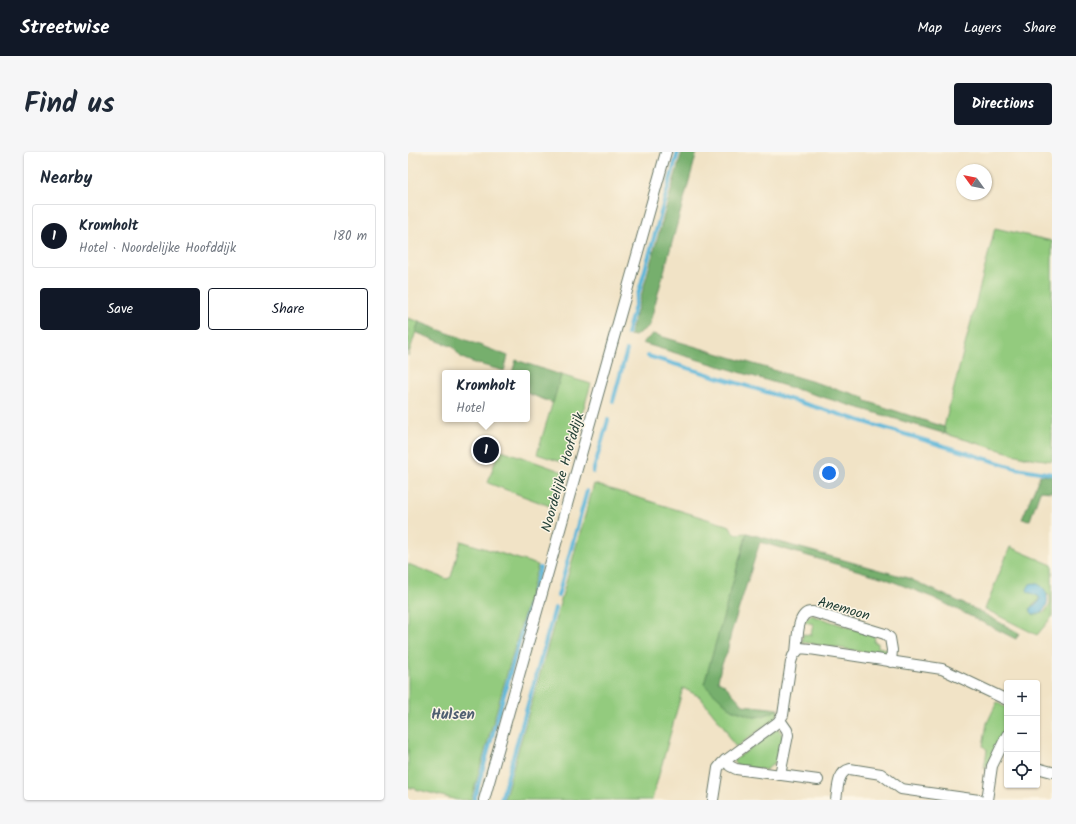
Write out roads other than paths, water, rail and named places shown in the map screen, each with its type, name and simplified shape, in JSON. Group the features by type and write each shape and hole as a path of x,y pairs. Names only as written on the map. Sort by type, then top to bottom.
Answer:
{"street":[{"name":"Noordelijke Hoofddijk","path":"484,800 666,152"},
{"name":"Anemoon","path":"780,720 784,710 791,662 796,652 800,621 803,615 809,611 885,634 890,638 892,650 891,662"},
{"path":"796,652 800,648 804,648 942,669 1004,699"},
{"path":"713,800 718,768 725,760 780,720 787,730 788,735 780,775"},
{"path":"987,800 992,766 1004,750"},
{"path":"725,760 730,766 736,769 818,780"},
{"path":"836,800 841,774 845,770 850,769 881,774 901,789 943,798 979,800"},
{"path":"1040,769 1052,772"}],"water":[{"path":"1034,583 1040,585 1044,589 1048,599 1044,610 1034,615 1030,608 1039,602 1040,599 1038,596 1028,592 1027,589 1030,584"}],"waterway":[{"path":"627,334 678,152"},
{"path":"613,401 627,350"},
{"path":"648,356 1016,468 1052,474"},
{"path":"593,472 608,420"},
{"path":"558,596 587,491"},
{"path":"474,800 540,568"},
{"path":"501,800 555,608"}],"place":[{"name":"Kromholt","path":"486,450"}],"district":[{"name":"Hulsen","path":"453,714"}]}
